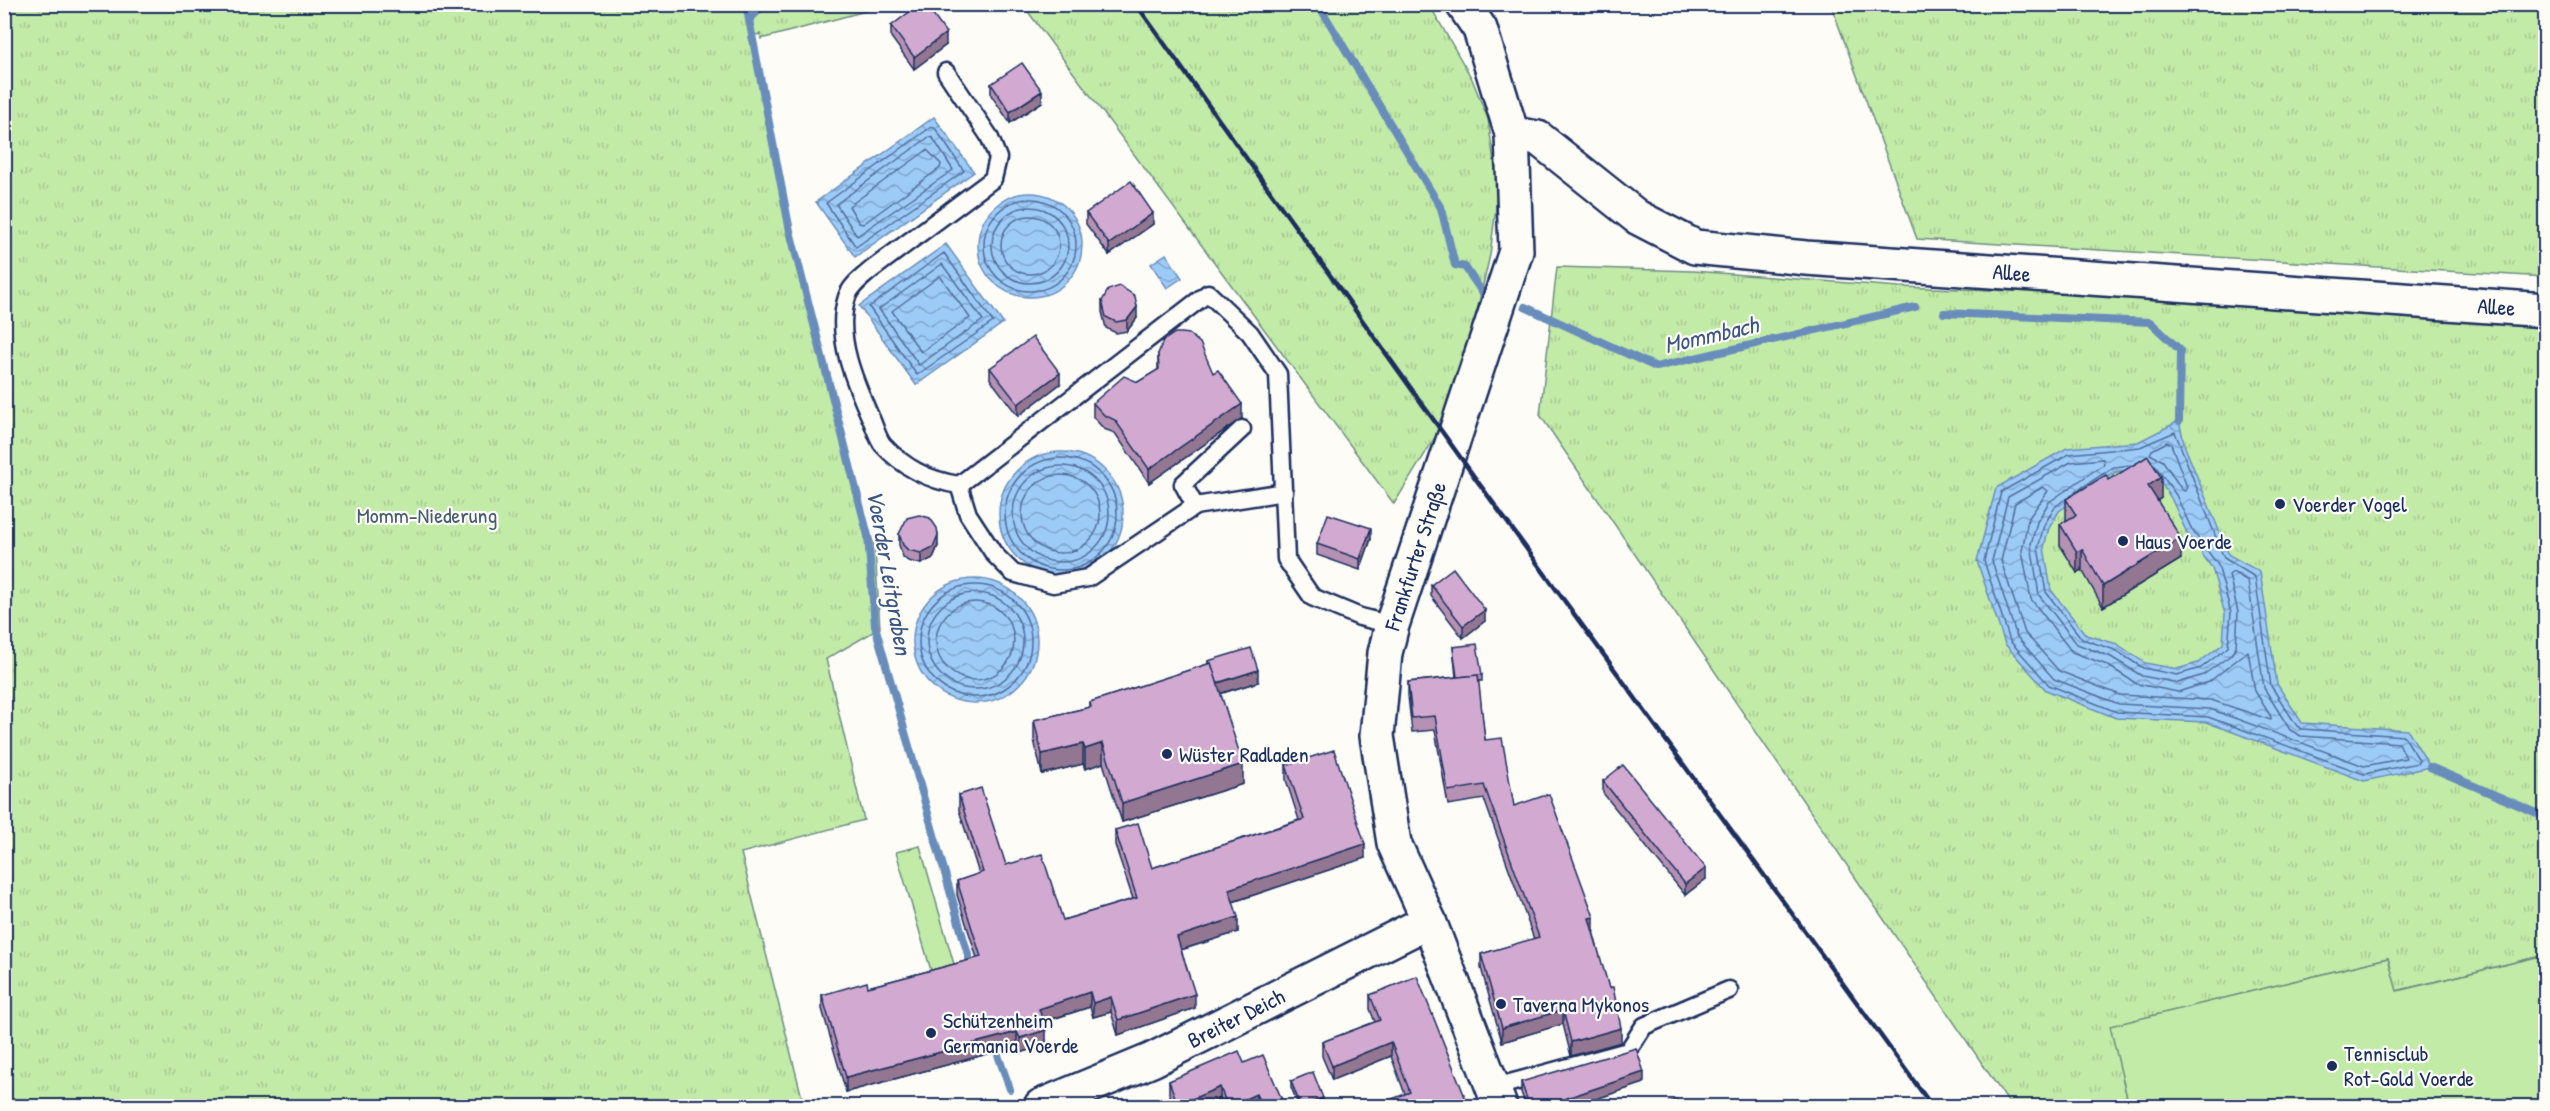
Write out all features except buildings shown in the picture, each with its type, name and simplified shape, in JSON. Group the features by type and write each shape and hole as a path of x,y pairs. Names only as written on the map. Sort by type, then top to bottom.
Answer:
{"street":[{"name":"Frankfurter Straße","path":"1463,4 1480,28 1512,134 1516,251 1392,625 1385,653 1377,736 1394,843 1429,921 1497,1099"},
{"name":"Allee","path":"1512,134 1538,138 1637,217 1695,247 1806,258 2546,309"},
{"name":"Breiter Deich","path":"1041,1107 1152,1060 1429,921"}],"lane":[{"path":"946,72 989,136 998,158 993,179 855,284 848,296 844,331 855,382 882,444 910,469 937,482 959,485 1208,293 1250,333 1278,374 1286,559 1312,597 1360,617 1392,625"},
{"path":"1195,506 1183,484 1242,429"},
{"path":"959,485 968,514 994,554 1013,573 1053,584 1088,578 1195,506 1284,492"},
{"path":"1497,1099 1510,1083 1628,1051 1644,1026 1729,990"}],"green space":[{"name":"Momm-Niederung","path":"5,4 888,5 761,39 760,34 752,36 793,251 875,550 880,628 826,659 864,820 741,853 804,1106 5,1106"},
{"path":"1429,4 1472,79 1488,119 1498,191 1490,255 1467,354 1449,415 1394,504 1023,5"},
{"path":"1831,5 2545,5 2545,277 1917,239"},
{"path":"1557,267 1693,271 1899,287 2206,297 2545,322 2545,955 2396,991 2388,958 2111,1026 2129,1106 2011,1106 1540,415"},
{"path":"920,846 958,978 935,984 896,852"},
{"name":"Tennisclub Rot-Gold Voerde","path":"2545,955 2545,1106 2129,1106 2110,1026 2388,958 2397,991"}],"water":[{"path":"934,117 974,172 855,257 816,202"},
{"path":"1030,193 1050,197 1059,202 1073,216 1078,225 1082,245 1078,265 1073,274 1059,288 1050,293 1030,297 1010,293 1001,288 987,274 982,265 978,245 982,225 987,216 1001,202 1010,197"},
{"path":"946,244 1003,323 916,385 859,306"},
{"path":"1166,254 1182,278 1167,288 1151,264"},
{"path":"2179,421 2185,447 2229,555 2260,572 2277,684 2302,723 2408,730 2430,767 2364,781 2206,722 2116,718 2046,690 2005,644 1977,561 1996,488 2067,448 2138,442","holes":["2153,469 2171,498 2187,533 2212,568 2225,614 2223,644 2198,663 2177,669 2145,663 2117,644 2086,635 2051,590 2044,547 2049,528 2059,511 2116,472"]},
{"path":"1061,452 1085,457 1105,470 1118,490 1123,514 1118,538 1105,558 1085,571 1061,576 1037,571 1017,558 1004,538 999,514 1004,490 1017,470 1037,457"},
{"path":"975,579 999,584 1019,597 1032,617 1037,641 1032,665 1019,685 999,698 975,703 951,698 931,685 918,665 913,641 918,617 931,597 951,584"}],"waterway":[{"name":"Voerder Leitgraben","path":"746,4 790,231 868,536 875,626 972,969"},
{"name":"Mommbach","path":"750,19 765,4"},
{"name":"Mommbach","path":"1318,4 1441,208 1455,265 1465,267 1482,292"},
{"name":"Mommbach","path":"1525,307 1656,367 1915,307"},
{"name":"Mommbach","path":"1944,313 2150,322 2180,350 2179,421"},
{"path":"2430,767 2546,817"},
{"name":"Voerder Leitgraben","path":"993,1041 1010,1089"}],"railway":[{"path":"1136,4 1478,482 1932,1106"}],"place":[{"name":"Voerder Vogel","path":"2280,504"},
{"name":"Haus Voerde","path":"2123,541"},
{"name":"Wüster Radladen","path":"1167,754"},
{"name":"Taverna Mykonos","path":"1501,1004"},
{"name":"Schützenheim Germania Voerde","path":"931,1033"},
{"name":"Tennisclub Rot-Gold Voerde","path":"2332,1066"}]}
